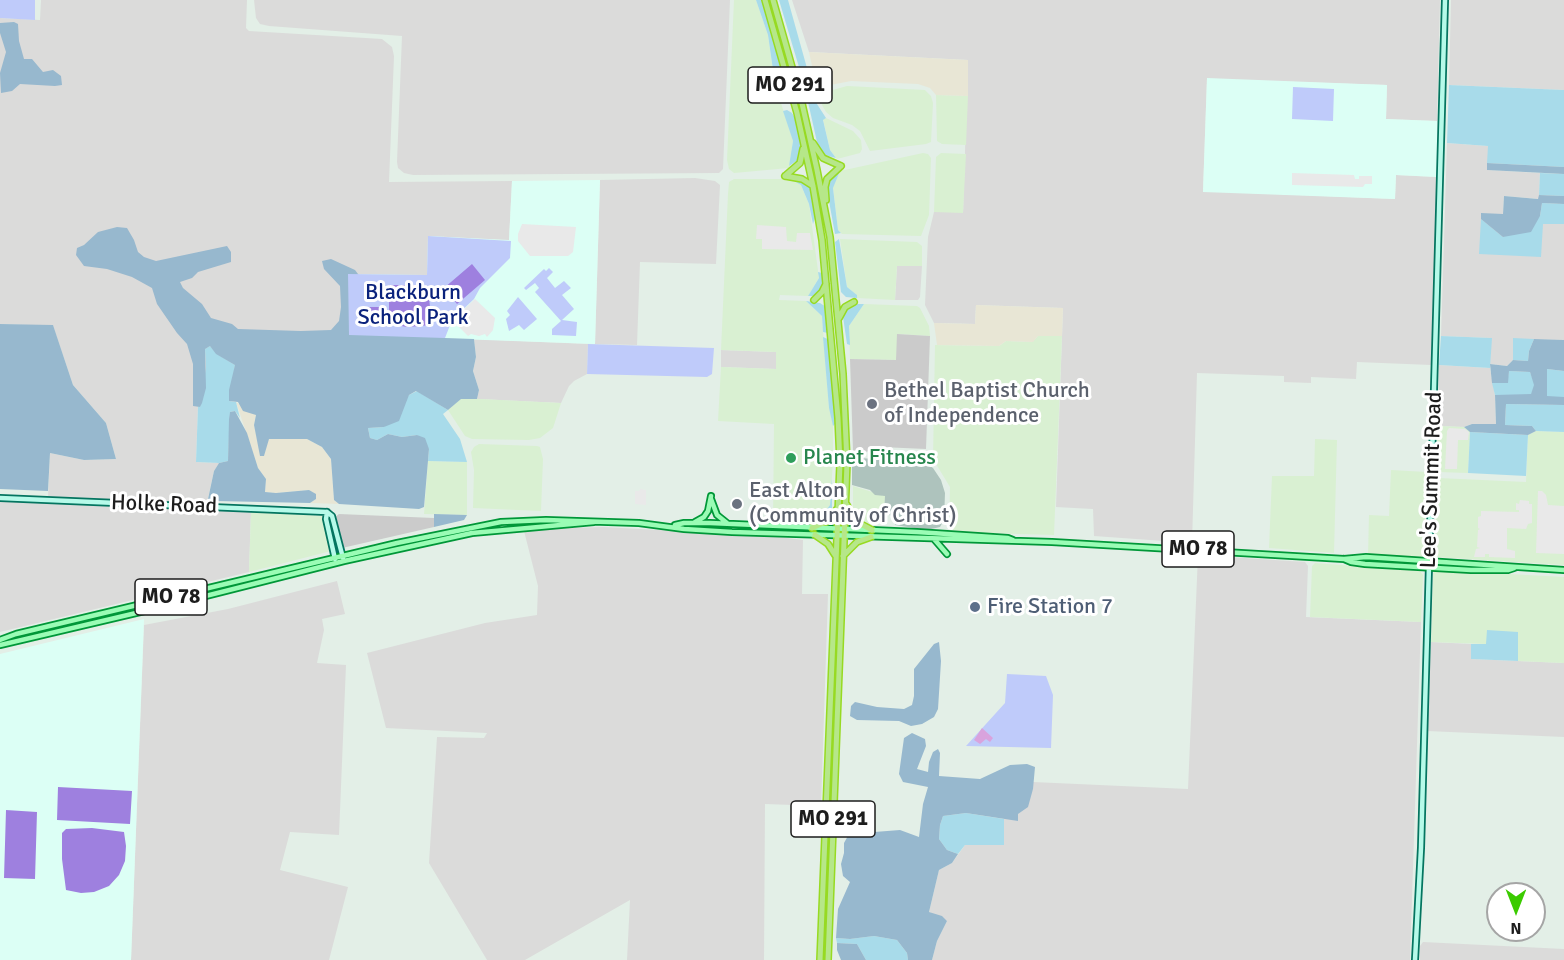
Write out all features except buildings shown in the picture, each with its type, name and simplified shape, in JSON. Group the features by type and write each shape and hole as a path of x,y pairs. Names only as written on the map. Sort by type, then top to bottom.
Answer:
{"highway":[{"name":"MO 291","path":"765,0 775,30 813,186 822,240 838,418 839,531 844,536 828,960"},
{"name":"MO 291","path":"773,0 793,66 810,136 826,220 839,320 846,429 845,497 836,559 820,960"},
{"path":"810,136 823,158 841,166 829,176 825,183 826,220"},
{"path":"803,139 802,159 785,176 802,179 813,186"},
{"path":"814,300 822,292 826,282"},
{"path":"839,320 845,307 854,302"},
{"path":"843,556 857,542 872,533 852,517 845,497"},
{"path":"812,528 828,521 838,507"},
{"path":"815,535 830,546 836,559"}],"main road":[{"name":"Lee's Summit Road","path":"1415,960 1421,848 1445,0"},
{"name":"Holke Road","path":"0,498 327,512"},
{"path":"693,523 708,512 711,498 720,519 733,525"},
{"path":"327,512 326,519 335,563"},
{"path":"327,512 332,516 343,558"},
{"name":"MO 78","path":"0,643 170,605 335,563 343,558 501,522 584,520 672,526 684,529 815,535 839,531"},
{"name":"MO 78","path":"672,526 693,523 812,528 872,533 1008,538 1015,541"},
{"name":"MO 78","path":"844,536 872,533 933,539 1015,541 1344,559 1366,557 1429,564 1508,565 1514,568 1564,570"},
{"path":"933,539 948,554"},
{"name":"MO 78","path":"0,643 16,634 334,557 343,558"}],"shaded area":[{"path":"41,0 247,0 246,28 249,31 382,39 392,47 394,56 389,182 512,181 509,241 428,236 428,275 349,335 198,406 196,462 219,463 214,471 207,503 48,498 50,453 84,460 116,459 106,423 73,385 53,326 0,324 0,18 40,20"},
{"path":"254,0 730,0 723,169 719,173 413,175 404,173 398,168 397,162 402,36 260,24 256,18"},
{"path":"734,0 756,0 768,35 775,84 793,141 789,168 734,173 729,169 727,160"},
{"path":"756,0 762,0 775,41 789,97 785,103 781,103 775,84 768,35"},
{"path":"779,0 788,0 817,104 826,118 823,120 830,150 836,158 819,151 804,84"},
{"path":"792,0 1440,0 1437,121 1386,119 1387,85 1207,79 1203,191 1395,199 1396,175 1437,177 1431,365 1357,362 1356,379 1311,377 1311,383 1284,382 1284,376 1197,373 1192,543 1094,536 1093,509 1056,507 1063,308 976,305 975,324 934,323 925,305 928,237 934,212 963,212 968,60 809,52"},
{"path":"1451,0 1564,0 1564,90 1449,85"},
{"path":"0,23 18,24 19,41 24,59 32,59 43,72 53,70 61,76 62,85 20,84 12,91 1,93 0,73 6,52 0,33"},
{"path":"809,52 968,60 968,96 936,95 930,88 918,84 851,81 820,87 816,84"},
{"path":"1207,78 1387,85 1386,119 1437,121 1437,177 1396,175 1395,199 1203,192"},
{"path":"1449,85 1564,90 1564,167 1487,163 1488,146 1447,143"},
{"path":"847,86 925,90 931,96 933,103 931,142 870,151 860,131 852,125 833,118 822,105 820,96 822,93"},
{"path":"936,95 968,96 966,145 942,144 937,141"},
{"path":"787,110 796,120 802,148 798,160 789,166 793,141 783,111"},
{"path":"826,118 853,131 861,140 860,153 837,159 830,150 823,119"},
{"path":"1447,143 1488,146 1488,170 1540,173 1539,199 1504,196 1503,214 1543,223 1564,224 1564,340 1514,339 1513,360 1507,366 1490,364 1491,338 1441,336"},
{"path":"923,153 928,154 931,158 929,215 921,236 842,234 838,230 833,187 840,171"},
{"path":"941,153 966,154 963,213 934,212 936,157"},
{"path":"1487,163 1564,167 1564,174 1487,170"},
{"path":"840,171 833,188 838,230 841,233 835,234 827,190 828,181"},
{"path":"1292,173 1354,175 1355,179 1359,179 1359,176 1372,176 1372,184 1365,184 1363,187 1292,185"},
{"path":"1540,173 1564,174 1564,196 1539,195"},
{"path":"695,178 715,181 720,185 716,264 640,262 637,345 595,344 600,180"},
{"path":"734,179 792,179 801,185 809,204 819,278 808,296 780,295 779,300 806,301 822,316 829,408 833,424 833,461 830,505 815,525 773,523 774,424 718,421 721,367 776,369 776,352 721,350 728,194 729,182"},
{"path":"600,180 595,344 349,335 348,274 427,275 428,236 509,240 512,181"},
{"path":"798,180 810,188 815,218 813,224 809,204 801,185 794,181"},
{"path":"1539,195 1564,196 1564,204 1542,203 1540,216 1531,232 1503,237 1481,219 1481,213 1503,214 1504,196 1538,199"},
{"path":"1542,203 1564,204 1564,224 1543,224 1541,257 1479,254 1481,219 1503,237 1540,216"},
{"path":"522,224 576,227 573,252 568,256 530,256 518,241"},
{"path":"757,225 786,227 787,241 796,242 797,233 810,233 813,250 762,249 762,239 756,239"},
{"path":"117,227 127,228 138,252 156,261 227,246 231,252 231,262 198,272 192,278 180,282 183,288 202,304 211,318 232,324 238,329 331,330 339,321 341,307 340,286 324,269 322,261 331,259 355,270 361,278 445,338 474,339 476,357 473,371 479,390 477,399 461,399 448,410 416,391 409,395 399,421 384,427 368,428 370,438 377,440 388,434 402,437 417,435 425,438 429,449 424,507 419,509 339,504 334,500 331,459 322,447 307,439 269,439 264,456 260,456 254,425 256,415 243,411 238,402 229,401 229,390 235,365 216,354 210,346 205,349 206,388 202,403 200,407 193,406 193,364 187,344 157,304 152,288 132,277 107,269 84,266 76,255 77,248 84,245 98,232"},
{"path":"839,239 847,287 857,295 857,298 846,297 841,292 835,242"},
{"path":"840,239 917,242 922,246 922,266 897,266 895,300 857,298 857,295 847,287"},
{"path":"897,266 922,266 918,300 895,300"},
{"path":"818,272 822,273 822,290 815,296 808,296 819,278"},
{"path":"475,299 495,318 493,330 487,337 485,334 468,336 452,320"},
{"path":"806,301 820,303 826,307 828,333 823,332 822,316"},
{"path":"855,304 864,304 849,326 850,345 847,344 843,317 846,309"},
{"path":"864,304 917,306 929,326 930,336 898,334 897,360 850,359 849,326"},
{"path":"976,305 1063,308 1062,336 1038,336 1033,342 1006,341 999,346 937,345 934,323 975,324"},
{"path":"0,324 53,325 73,385 106,423 116,459 84,460 50,453 48,491 0,489"},
{"path":"897,334 930,336 926,449 881,447 875,452 853,451 850,359 896,360"},
{"path":"1038,336 1062,336 1054,535 949,532 950,487 933,459 935,345 999,346 1006,341 1032,342"},
{"path":"1441,336 1492,338 1490,368 1439,365"},
{"path":"823,337 830,340 835,424 833,426 829,408"},
{"path":"1513,338 1534,339 1528,361 1513,360"},
{"path":"474,339 588,344 587,374 569,386 561,403 477,399 479,390 473,371 476,357"},
{"path":"1534,339 1564,340 1564,371 1547,369 1547,396 1564,397 1564,405 1506,404 1505,425 1532,426 1536,431 1528,435 1470,432 1464,427 1472,424 1496,424 1495,395 1531,394 1534,385 1530,372 1509,371 1508,383 1492,383 1490,364 1507,366 1513,360 1528,361"},
{"path":"210,346 217,354 235,365 229,401 236,402 240,418 235,411 230,412 228,461 219,463 196,462 198,406 200,407 206,367 205,349"},
{"path":"721,350 777,352 776,369 721,367"},
{"path":"1439,365 1490,368 1495,395 1496,424 1472,424 1464,427 1438,426"},
{"path":"1547,369 1564,371 1564,397 1547,397"},
{"path":"1509,371 1530,372 1535,385 1531,395 1495,395 1492,383 1507,383"},
{"path":"417,391 448,410 443,414 460,439 467,462 428,461 429,449 417,435 402,437 388,434 377,440 370,438 368,428 384,427 409,395"},
{"path":"461,398 561,403 553,428 540,438 529,440 472,439 465,436 448,410"},
{"path":"236,402 256,415 254,425 261,456 264,456 268,439 307,439 322,447 331,459 334,500 339,504 310,503 316,499 309,490 265,492 266,479 258,468"},
{"path":"1506,404 1564,405 1564,432 1536,431 1532,426 1505,425"},
{"path":"235,411 247,433 258,468 266,479 265,492 309,490 316,494 316,499 310,503 208,499 214,471 219,463 228,461 229,419 230,412"},
{"path":"1438,426 1464,427 1470,432 1468,473 1438,472 1435,469"},
{"path":"1449,428 1465,429 1469,432 1468,440 1458,440 1457,469 1445,469"},
{"path":"1536,431 1564,432 1564,565 1436,557 1434,554 1435,481 1438,478 1526,482 1528,435"},
{"path":"1470,432 1528,435 1526,476 1468,473"},
{"path":"1315,439 1337,440 1334,553 1269,548 1272,476 1314,476"},
{"path":"479,444 540,447 543,459 541,511 473,508 474,470 471,452"},
{"path":"856,458 923,461 933,468 941,480 945,493 944,520 940,527 927,530 895,525 894,516 884,514 885,496 875,495 870,490 852,485 852,462"},
{"path":"428,461 467,462 467,515 424,514"},
{"path":"1391,470 1427,472 1424,553 1421,557 1368,555 1369,515 1389,516"},
{"path":"832,478 832,511 827,520 815,525 830,505"},
{"path":"853,486 885,496 884,523 867,523 853,509"},
{"path":"646,490 646,505 635,504 635,491"},
{"path":"1538,491 1546,495 1548,505 1564,506 1564,554 1536,553"},
{"path":"0,500 251,511 249,572 0,632"},
{"path":"1520,500 1529,501 1529,504 1532,504 1532,523 1528,524 1526,529 1507,528 1507,549 1515,551 1515,558 1489,557 1489,554 1485,554 1485,557 1474,557 1476,549 1480,548 1477,547 1478,530 1480,529 1478,528 1478,517 1481,516 1481,511 1519,512 1516,510 1516,503 1519,504"},
{"path":"251,511 322,516 331,551 249,572"},
{"path":"339,514 434,518 434,527 342,548 335,517"},
{"path":"434,514 467,515 464,520 434,527"},
{"path":"603,527 771,536 803,540 802,594 828,594 821,806 765,804 764,960 627,960 630,900 525,960 487,960 429,863 437,737 484,738 487,733 386,728 367,653 485,623 537,615 538,586 524,531"},
{"path":"1198,555 1305,562 1308,566 1306,617 1421,622 1410,960 932,960 937,941 947,921 929,912 939,870 952,863 965,845 1004,845 1004,819 1018,814 1033,789 1033,782 1188,789"},
{"path":"1315,563 1420,571 1423,575 1421,622 1310,617 1312,566"},
{"path":"1437,570 1564,577 1564,663 1518,661 1518,632 1486,644 1431,642 1433,573"},
{"path":"337,581 345,614 322,619 324,630 317,663 346,665 339,835 290,832 280,870 348,887 329,960 131,960 144,625 228,609"},
{"path":"144,619 131,960 0,960 0,654"},
{"path":"1487,630 1518,632 1518,661 1471,659 1471,644 1486,644"},
{"path":"939,642 941,661 938,709 934,717 922,724 911,726 899,721 857,720 850,716 851,706 855,702 877,707 904,709 912,705 914,669 934,644"},
{"path":"1431,642 1471,644 1471,659 1564,663 1564,737 1427,731"},
{"path":"982,728 993,738 990,742 986,739 980,744 974,740"},
{"path":"912,733 925,739 926,746 917,769 928,772 933,752 938,749 940,753 939,776 980,779 1010,765 1027,764 1035,767 1033,789 1028,807 1018,814 1018,821 966,813 943,816 939,839 947,850 958,854 952,863 939,870 929,912 942,916 947,921 937,941 932,960 908,960 907,953 897,940 874,936 836,938 838,909 850,882 843,876 841,864 844,843 849,834 900,830 919,837 923,804 928,787 903,782 899,774 904,738"},
{"path":"966,813 1004,819 1004,845 965,845 958,854 947,850 939,839 943,816"},
{"path":"874,936 897,940 907,953 908,960 866,960 857,944 837,943 836,938"},
{"path":"1423,942 1564,949 1564,960 1420,960 1420,946"},
{"path":"837,943 857,944 866,960 841,960"}],"green space":[{"path":"0,0 35,0 35,20 0,18"},
{"path":"1293,87 1334,89 1333,121 1292,119"},
{"name":"Blackburn School Park","path":"428,236 511,241 510,258 452,320 445,338 349,335 348,274 427,275"},
{"path":"472,264 485,280 457,304 444,288"},
{"path":"549,268 553,272 547,278 555,288 564,281 571,288 562,295 574,309 562,320 577,322 576,336 552,335 552,329 561,321 535,292 539,288 535,283 526,290 524,288 544,269 546,271"},
{"path":"389,285 423,285 428,289 432,325 407,327 396,325 389,312"},
{"path":"518,297 537,319 524,330 519,325 509,331 506,319 510,315 507,311"},
{"path":"359,307 386,307 386,324 359,324"},
{"path":"588,344 714,348 712,374 707,377 587,374"},
{"path":"1007,674 1046,676 1053,695 1051,748 966,746 1005,703"},
{"path":"58,787 132,791 130,824 57,820"},
{"path":"6,810 37,812 35,879 4,878"},
{"path":"92,828 124,832 125,861 119,875 109,886 94,892 81,893 66,890 62,859 62,833 66,829"}],"place":[{"name":"Bethel Baptist Church of Independence","path":"872,404"},
{"name":"Planet Fitness","path":"791,458"},
{"name":"East Alton (Community of Christ)","path":"737,504"},
{"name":"Fire Station 7","path":"975,607"}]}
